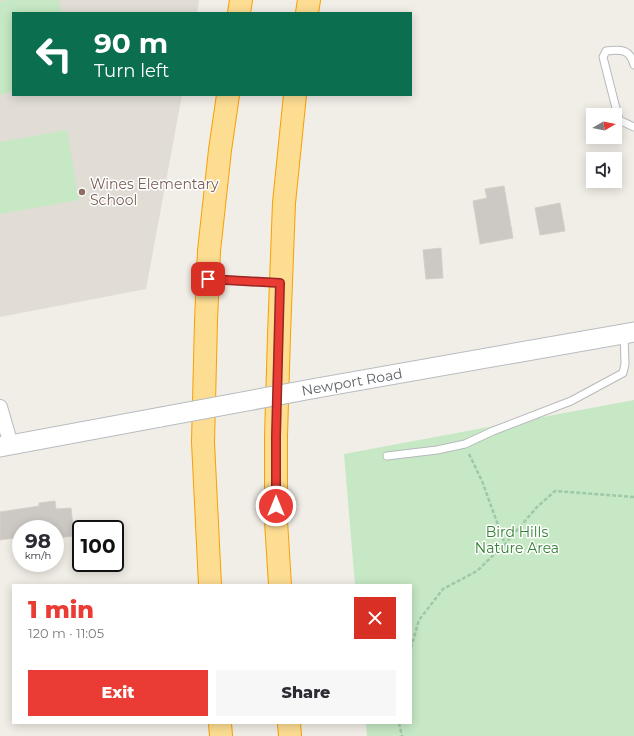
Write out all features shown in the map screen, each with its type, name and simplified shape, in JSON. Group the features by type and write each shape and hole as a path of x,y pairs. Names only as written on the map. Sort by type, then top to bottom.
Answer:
{"highway":[{"path":"239,12 241,0"},
{"path":"307,12 309,0"},
{"path":"210,584 203,442 206,321 208,279 220,150 228,96"},
{"path":"280,584 276,521 276,436 280,283 284,203 295,96"},
{"path":"220,724 221,736"},
{"path":"289,724 290,736"}],"street":[{"name":"Newport Road","path":"6,446 629,332"},
{"path":"0,406 6,446"}],"lane":[{"path":"614,108 603,57 606,51 618,49 627,52 634,65"},
{"path":"622,123 634,127"},
{"path":"208,279 280,283"},
{"path":"387,456 437,450 465,444 571,401 623,373 626,364 629,332"}],"path":[{"path":"465,444 482,480 505,544"},
{"path":"412,644 419,620 443,589 477,571 505,544 536,507 555,491 634,497"},
{"path":"399,724 402,736"}],"shaded area":[{"name":"Wines Elementary School","path":"0,0 199,0 197,12 12,12 12,96 182,96 146,289 0,317"}],"green space":[{"path":"7,0 58,0 62,12 12,12 12,92 0,95 0,2"},
{"path":"67,130 79,200 0,214 0,142"},
{"name":"Bird Hills Nature Area","path":"634,400 634,736 367,736 366,724 412,724 412,584 355,584 344,454"}],"building":[{"path":"504,186 513,238 480,244 473,201 487,198 485,189"},
{"path":"560,203 565,231 540,235 535,208"},
{"path":"441,248 443,278 426,279 423,250"},
{"path":"55,501 56,509 71,508 72,536 64,537 64,520 12,520 12,538 0,540 0,512 39,506 39,503"}],"place":[{"name":"Wines Elementary School","path":"82,192"}],"route":[{"path":"208,279 280,283 276,436 276,506"}]}
